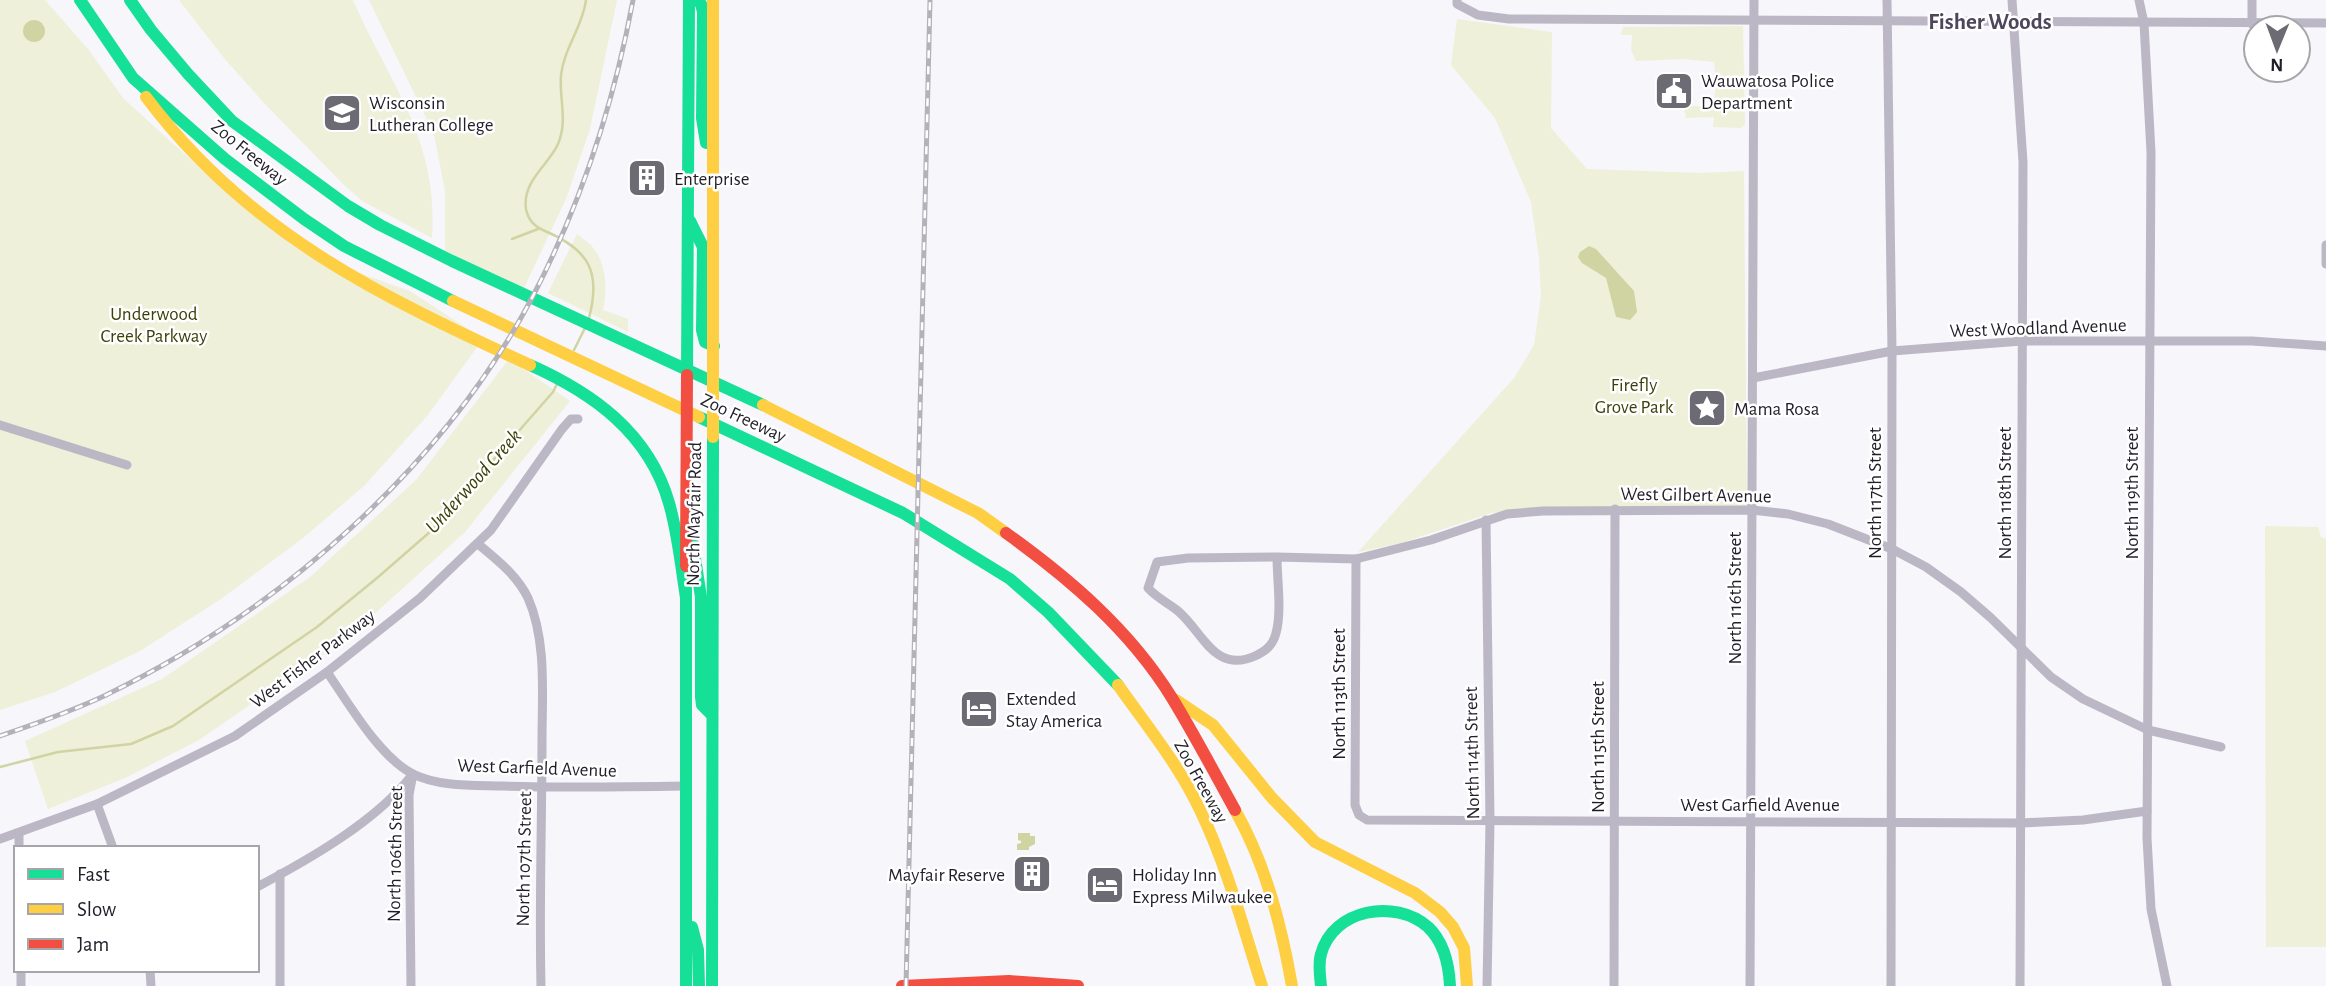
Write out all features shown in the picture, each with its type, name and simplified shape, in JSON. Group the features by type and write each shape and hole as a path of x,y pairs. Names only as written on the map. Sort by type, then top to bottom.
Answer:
{"main road":[{"name":"Zoo Freeway","path":"80,0 133,78 255,184 365,258 903,513 1010,579 1112,677 1175,764 1200,809 1223,864 1262,986"},
{"name":"Zoo Freeway","path":"130,0 188,74 232,121 348,206 416,243 740,394 978,513 1046,562 1096,604 1134,646 1171,696 1245,828 1264,871 1284,940 1292,986"},
{"name":"North Mayfair Road","path":"686,983 689,0"},
{"path":"696,0 703,12 702,118 713,176"},
{"name":"North Mayfair Road","path":"709,985 714,346 713,0"},
{"path":"133,78 158,115 182,143 242,198 326,262 382,295 581,390 633,436 657,470 671,505 686,598"},
{"path":"688,217 703,247 702,330 705,342 714,346"},
{"path":"686,510 700,587 701,697 702,705 710,713"},
{"path":"1171,696 1213,725 1285,813 1315,842 1415,893 1440,912 1453,927 1464,948 1467,986"},
{"path":"687,909 709,985"},
{"path":"1321,986 1321,954 1325,941 1334,928 1348,917 1372,911 1396,912 1420,921 1436,937 1446,955 1450,986"},
{"path":"902,986 1009,981 1078,986"}],"street":[{"name":"North 116th Street","path":"1750,986 1754,0"},
{"name":"North 117th Street","path":"1887,0 1892,351 1891,986"},
{"name":"North 118th Street","path":"2012,0 2022,151 2020,986"},
{"name":"North 119th Street","path":"2139,0 2144,23 2151,152 2147,811 2151,909 2167,986"},
{"path":"1457,2 1478,15 1509,19 2242,23"},
{"path":"2326,245 2326,264"},
{"name":"West Woodland Avenue","path":"1753,378 1892,351 2022,341 2252,341 2326,346"},
{"name":"West Fisher Parkway","path":"0,839 97,804 235,736 327,672 420,598 478,544 491,530 562,429 571,419 578,419"},
{"path":"0,425 127,465"},
{"name":"West Gilbert Avenue","path":"1277,557 1277,629 1273,643 1264,652 1247,660 1229,660 1217,656 1178,612 1148,588 1157,562 1188,558 1277,557 1356,559 1432,540 1507,514 1615,509 1752,510 1788,514 1828,524 1892,549 1926,567 1991,618 2051,677 2083,699 2148,730 2221,747"},
{"name":"North 115th Street","path":"1614,986 1615,509"},
{"name":"North 114th Street","path":"1486,520 1490,821 1487,986"},
{"name":"North 107th Street","path":"478,544 516,579 528,599 536,622 542,691 541,986"},
{"name":"North 113th Street","path":"1356,559 1355,805 1359,815 1371,821"},
{"name":"North 106th Street","path":"327,672 368,731 388,754 413,774 409,795 411,986"},
{"path":"259,886 377,812 413,774"},
{"name":"West Garfield Avenue","path":"413,774 464,785 686,786"},
{"path":"97,804 112,846"},
{"name":"West Garfield Avenue","path":"1371,821 2021,822 2083,820 2147,811"},
{"path":"19,833 19,846"},
{"path":"280,874 280,986"}],"green space":[{"name":"Underwood Creek Parkway","path":"0,0 45,0 88,49 123,98 226,192 351,270 410,291 483,339 427,416 364,486 303,538 221,599 140,651 55,692 0,710"},
{"name":"Wisconsin Lutheran College","path":"179,0 353,0 420,142 428,171 432,203 432,238 362,201 342,183 263,102 224,58"},
{"path":"369,0 617,0 590,129 566,199 524,288 445,253 445,191 434,134"},
{"name":"Firefly Grove Park","path":"1457,19 1552,32 1551,128 1587,169 1701,173 1744,171 1747,507 1491,513 1401,543 1358,552 1514,378 1534,345 1541,296 1531,202 1495,118 1451,65"},
{"path":"1743,26 1745,124 1741,128 1713,127 1714,117 1686,118 1684,106 1713,106 1716,86 1714,62 1684,59 1636,61 1631,50 1632,35 1621,35 1623,27"},
{"path":"577,234 592,247 604,271 603,310 628,319 628,332 548,293"},
{"path":"509,359 570,401 465,532 350,636 199,740 125,778 48,809 25,741 162,679 310,577 416,480"},
{"path":"2265,526 2318,527 2321,537 2326,539 2326,947 2266,947"}],"shaded area":[{"path":"34,20 44,27 45,31 38,41 34,42 24,35 23,31 30,21"},
{"path":"1589,246 1596,249 1634,291 1637,312 1630,320 1616,317 1606,278 1582,263 1578,257 1580,252"},
{"path":"1018,833 1035,836 1035,844 1029,847 1029,850 1017,850 1017,844 1021,843"}],"waterway":[{"name":"Underwood Creek","path":"586,0 561,75 561,135 554,152 528,190 526,209 533,223 573,246 588,265 594,288 589,318"},
{"path":"512,239 538,229"},
{"name":"Underwood Creek","path":"574,350 585,328"},
{"name":"Underwood Creek","path":"0,767 58,752 131,744 173,726 317,627 431,531 553,392 557,384"}],"railway":[{"path":"0,736 104,696 169,662 232,622 293,578 350,528 404,475 453,418 497,357 551,259 581,187 606,114 633,0"},
{"path":"906,986 930,0"}],"traffic: fast":[{"path":"80,0 133,78 225,159 344,246 453,301"},
{"path":"130,0 188,74 232,121 348,206 452,261 763,405"},
{"path":"687,375 689,0"},
{"path":"697,0 703,12 702,118 706,143"},
{"path":"690,221 703,247 702,330 705,342 714,346"},
{"path":"530,365 575,389 616,418 648,456 669,503 686,598"},
{"path":"699,417 903,513 1010,579 1048,612 1118,685"},
{"path":"712,986 713,437"},
{"path":"692,539 701,597 701,697 702,705 710,713"},
{"path":"686,589 686,986"},
{"path":"1321,986 1320,958 1328,939 1338,927 1351,918 1383,911 1414,918 1428,927 1445,954 1450,986"},
{"path":"692,927 698,950 699,986"}],"traffic: slow":[{"path":"713,0 713,437"},
{"path":"146,97 186,145 228,187 320,256 421,313 530,365"},
{"path":"453,301 699,417"},
{"path":"763,405 978,513 1006,533"},
{"path":"1118,685 1192,793 1226,875 1262,986"},
{"path":"1176,700 1213,725 1272,798 1315,842 1415,893 1440,912 1453,927 1464,948 1467,986"},
{"path":"1235,810 1271,895 1292,986"}],"traffic: jam":[{"path":"686,566 687,375"},
{"path":"1006,533 1076,587 1137,650 1172,698 1235,810"},
{"path":"902,986 1009,981 1078,986"}],"place":[{"name":"Wauwatosa Police Department","path":"1674,91"},
{"name":"Wisconsin Lutheran College","path":"342,113"},
{"name":"Enterprise","path":"647,178"},
{"name":"Mama Rosa","path":"1707,408"},
{"name":"Extended Stay America","path":"979,709"},
{"name":"Mayfair Reserve","path":"1032,874"},
{"name":"Holiday Inn Express Milwaukee","path":"1105,885"}],"district":[{"name":"Fisher Woods","path":"1990,21"}]}
